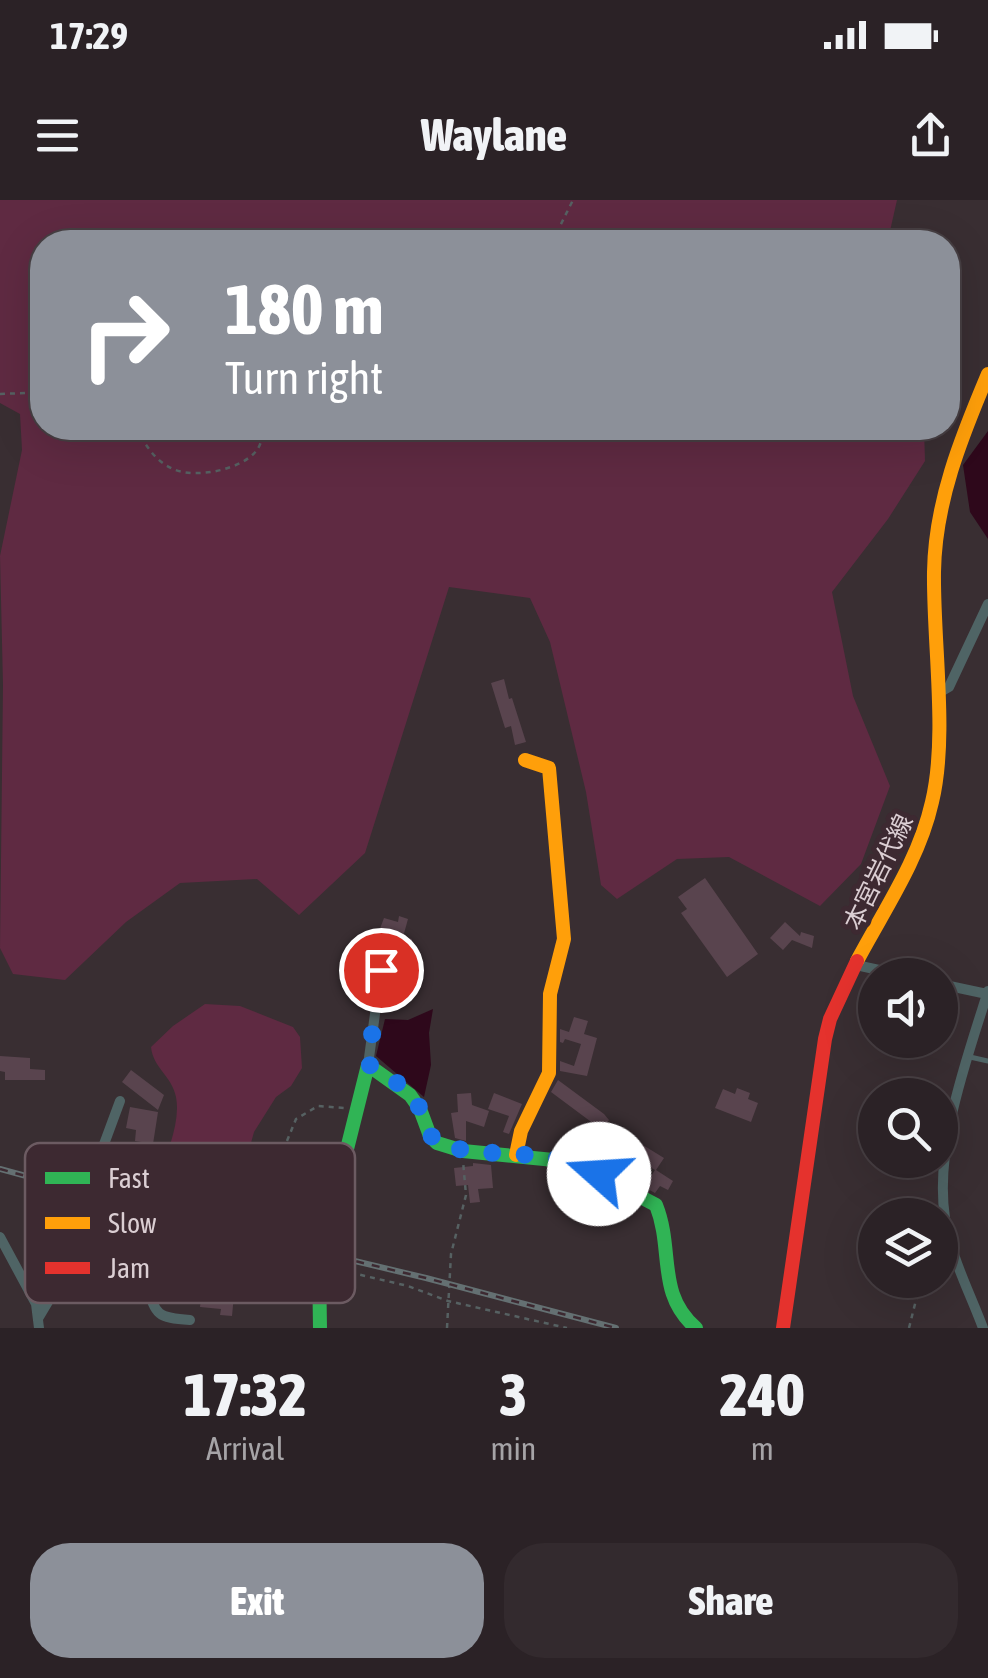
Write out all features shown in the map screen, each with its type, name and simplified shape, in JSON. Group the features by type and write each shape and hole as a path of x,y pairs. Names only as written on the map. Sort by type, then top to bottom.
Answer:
{"street":[{"name":"本宮岩代線","path":"783,1328 830,1019 930,820 938,769 934,571 938,520 958,446 988,374"},
{"path":"937,694 948,687 988,604"},
{"path":"516,1155 521,1131 549,1074 550,994 564,939 549,768 525,760"},
{"path":"348,1143 368,1064 381,970"},
{"path":"958,987 988,992 957,1098 943,1171 945,1221 983,1328"},
{"path":"368,1064 398,1083 410,1096 437,1143 462,1150 576,1163 656,1205 662,1216 673,1302 680,1316 696,1328"},
{"path":"105,1143 120,1102"},
{"path":"0,1237 25,1283"},
{"path":"153,1303 156,1312 190,1320"},
{"path":"320,1303 320,1328"}],"lane":[{"path":"970,1057 988,1061"}],"path":[{"path":"558,230 573,200"},
{"path":"0,394 30,390"},
{"path":"143,440 152,454 184,472 238,464 257,450 261,440"},
{"path":"285,1143 302,1114 327,1105 356,1111"},
{"path":"447,1328 451,1254 466,1194 462,1150"},
{"path":"355,1273 448,1301 568,1328"},
{"path":"908,1328 916,1298"}],"shaded area":[{"path":"0,200 897,200 890,230 30,230 30,440 924,440 925,461 888,519 832,592 853,696 890,786 861,864 820,906 729,857 677,859 617,899 601,885 586,792 550,642 530,598 449,587 365,853 299,915 257,879 180,883 126,922 65,980 13,974 0,948 0,556 22,450 20,414 0,403"},
{"path":"988,431 988,539 970,512 963,465"},
{"path":"205,1004 240,1006 293,1027 300,1037 302,1068 291,1086 276,1097 251,1143 170,1143 176,1097 151,1047"},
{"path":"433,1009 429,1033 431,1065 424,1097 376,1056 385,1019 408,1020"}],"building":[{"path":"504,679 526,742 515,745 511,726 505,728 491,683"},
{"path":"705,878 758,954 727,977 681,913 687,909 678,897"},
{"path":"399,916 408,919 403,937 412,939 406,961 373,947 384,918 398,922"},
{"path":"785,922 800,936 801,932 814,936 812,948 792,940 783,950 770,938"},
{"path":"574,1017 588,1021 584,1034 597,1038 587,1076 560,1071 560,1061 574,1066 581,1044 565,1039 560,1042 560,1029 569,1032"},
{"path":"0,1056 30,1058 30,1069 45,1070 45,1080 5,1080 5,1072 0,1071"},
{"path":"131,1070 164,1095 158,1110 122,1082"},
{"path":"558,1080 604,1114 609,1120 602,1130 551,1092"},
{"path":"737,1088 750,1093 748,1099 758,1103 751,1122 715,1108 723,1089 735,1094"},
{"path":"471,1093 472,1105 489,1111 484,1127 466,1121 466,1141 455,1138 451,1113 458,1112 457,1094"},
{"path":"494,1093 522,1104 509,1134 503,1132 509,1116 488,1109"},
{"path":"130,1107 158,1112 153,1143 135,1141 136,1130 126,1128"},
{"path":"638,1142 664,1158 656,1170 673,1181 668,1190 660,1186 655,1193 644,1187 655,1170 630,1155"},
{"path":"473,1163 491,1165 493,1188 478,1189 480,1202 470,1203 468,1185 456,1186 454,1168"},
{"path":"200,1303 233,1303 232,1316 220,1315 221,1309 200,1307"}],"railway":[{"path":"0,1169 25,1176"},
{"path":"355,1261 616,1328"}],"traffic: fast":[{"path":"348,1143 368,1065 410,1095 437,1143 463,1151 574,1162 656,1205 675,1301 696,1328"},
{"path":"320,1303 320,1328"}],"traffic: slow":[{"path":"857,961 910,864 932,802 939,748 934,600 939,521 951,471 988,374"},
{"path":"516,1155 521,1131 549,1073 550,994 564,939 549,768 525,760"}],"traffic: jam":[{"path":"783,1328 825,1039 857,961"}],"route":[{"path":"381,970 368,1064 398,1083 410,1096 437,1143 462,1150 551,1157 599,1174"}]}
